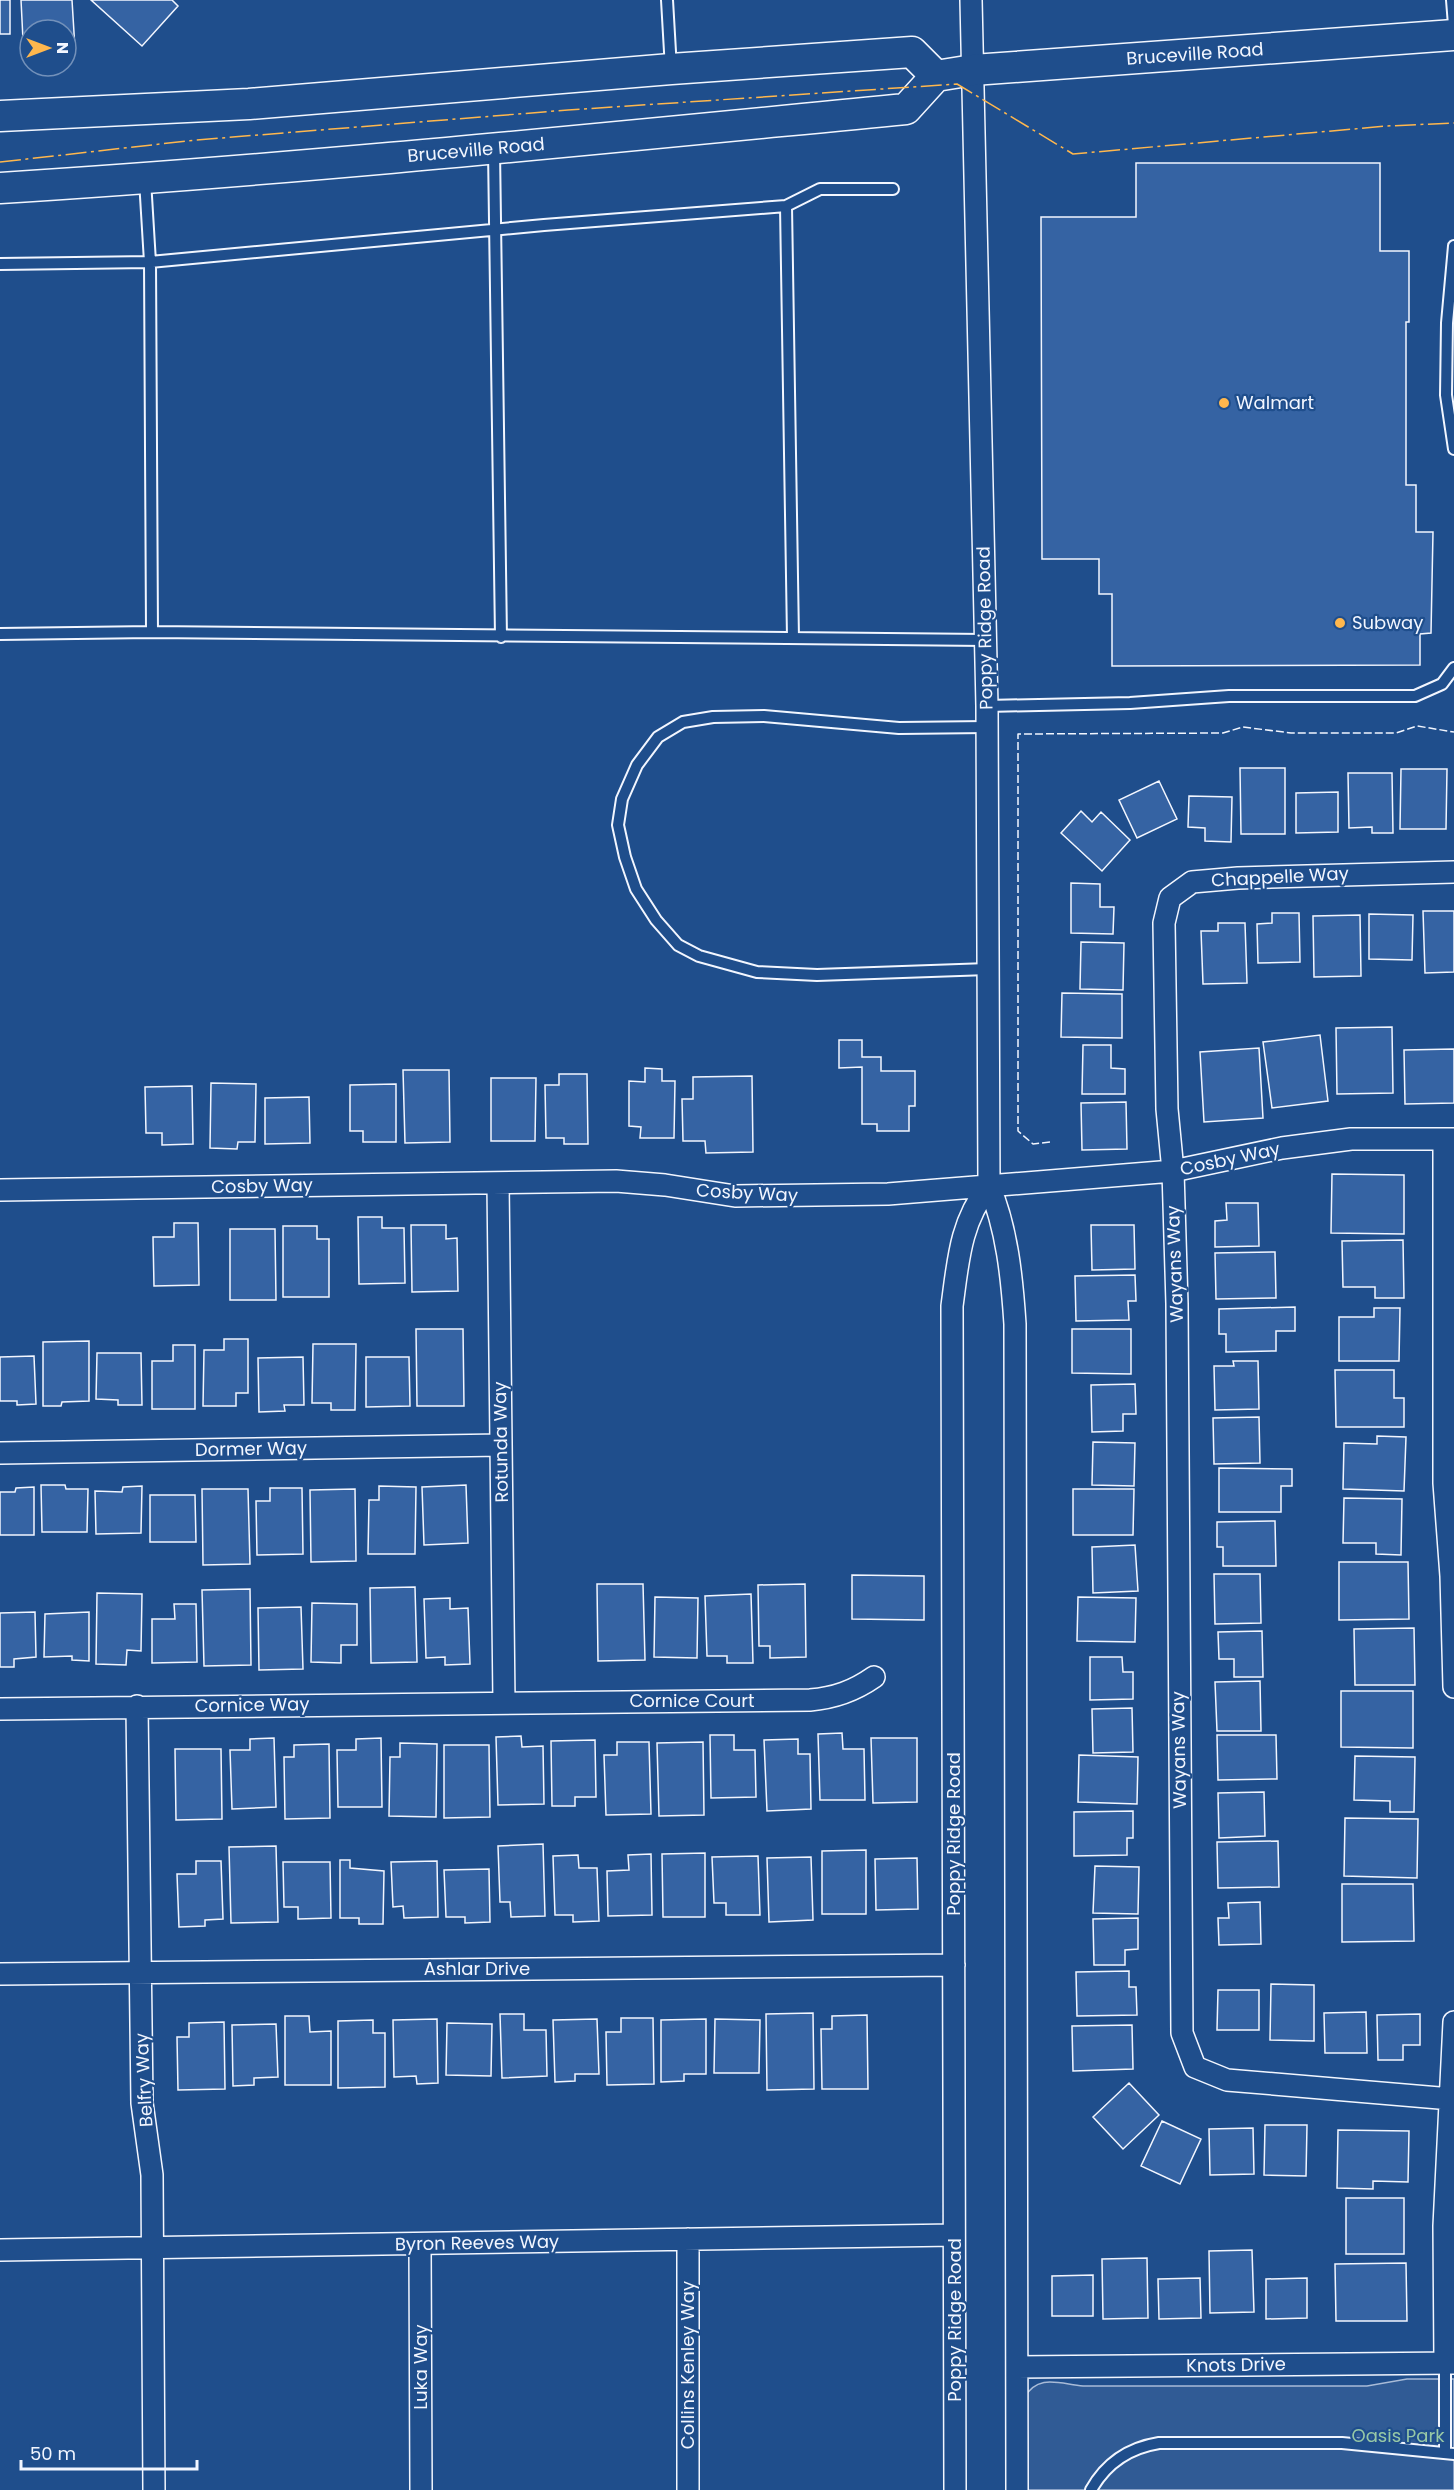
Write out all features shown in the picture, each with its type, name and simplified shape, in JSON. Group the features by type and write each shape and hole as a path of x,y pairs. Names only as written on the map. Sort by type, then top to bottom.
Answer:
{"main road":[{"name":"Bruceville Road","path":"0,188 145,179 906,109 936,76 974,70 1454,35"},
{"path":"0,116 249,104 671,69 912,52 936,76"}],"street":[{"name":"Poppy Ridge Road","path":"971,0 986,640 989,1186 1000,1214 1011,1280 1015,1324 1017,2490"},
{"name":"Chappelle Way","path":"1173,1172 1167,1109 1164,923 1170,898 1192,882 1238,878 1454,872"},
{"name":"Cosby Way","path":"0,1190 636,1182 713,1194 758,1197 888,1194 1173,1172 1282,1148 1351,1139 1449,1139"},
{"path":"1449,1139 1444,1483 1451,1576 1454,1687"},
{"name":"Wayans Way","path":"1173,1172 1177,1316 1182,2033 1195,2067 1227,2080 1451,2099"},
{"name":"Rotunda Way","path":"498,1183 504,1702"},
{"name":"Poppy Ridge Road","path":"955,2490 952,1306 963,1233 977,1200 989,1186"},
{"name":"Dormer Way","path":"0,1453 501,1445"},
{"name":"Cornice Court","path":"504,1702 823,1699 848,1692 874,1677"},
{"name":"Cornice Way","path":"0,1708 504,1702"},
{"name":"Belfry Way","path":"137,1706 142,2103 152,2175 154,2490"},
{"name":"Ashlar Drive","path":"0,1974 954,1965"},
{"path":"1450,2363 1444,2226 1454,2022"},
{"name":"Byron Reeves Way","path":"0,2250 954,2235"},
{"name":"Collins Kenley Way","path":"688,2239 688,2490"},
{"name":"Luka Way","path":"420,2244 421,2490"},
{"name":"Knots Drive","path":"1017,2367 1450,2363"}],"lane":[{"path":"667,0 671,69"},
{"path":"1452,0 1454,25"},
{"path":"494,148 501,637"},
{"path":"145,179 150,262 152,632"},
{"path":"0,264 150,262 496,229 786,206 820,189 893,189"},
{"path":"786,206 794,638"},
{"path":"1454,246 1447,323 1446,395 1454,449"},
{"path":"0,634 152,632 986,640"},
{"path":"988,969 817,975 757,972 699,956 678,945 656,920 636,889 625,857 618,825 622,799 637,765 658,737 683,722 713,717 764,716 899,728 987,716 1229,696 1415,696 1442,684 1454,668"},
{"path":"1091,2490 1106,2468 1118,2458 1144,2445 1159,2443 1342,2443 1450,2453 1450,2363"}],"green space":[{"name":"Oasis Park","path":"1407,2379 1454,2379 1454,2490 1028,2490 1028,2438 1024,2398 1036,2385 1058,2382 1083,2386 1367,2386"}],"building":[{"path":"0,0 10,0 10,34 0,34"},
{"path":"21,0 72,0 73,18 22,18"},
{"path":"91,0 172,0 178,6 142,46"},
{"name":"Walmart","path":"1136,163 1380,163 1380,251 1409,251 1409,322 1406,322 1406,485 1416,485 1416,532 1433,532 1431,633 1420,634 1420,665 1112,666 1112,594 1099,594 1099,559 1042,559 1041,217 1136,217"},
{"path":"1240,768 1285,768 1285,834 1241,834"},
{"path":"1401,769 1447,769 1446,829 1400,829"},
{"path":"1348,773 1392,773 1393,833 1372,833 1372,827 1349,828"},
{"path":"1159,781 1177,819 1137,838 1119,800"},
{"path":"1338,792 1338,832 1296,833 1296,793"},
{"path":"1189,796 1232,797 1231,842 1205,841 1205,828 1188,827"},
{"path":"1081,811 1092,822 1101,812 1130,840 1102,871 1061,833"},
{"path":"1071,883 1100,884 1100,907 1114,907 1113,934 1071,933"},
{"path":"1423,911 1454,911 1454,972 1425,973"},
{"path":"1272,913 1299,913 1300,962 1258,963 1257,924 1272,923"},
{"path":"1369,914 1413,915 1412,960 1369,959"},
{"path":"1360,915 1361,976 1314,977 1313,916"},
{"path":"1218,923 1245,923 1247,983 1203,984 1201,931 1218,931"},
{"path":"1081,942 1124,943 1123,990 1080,989"},
{"path":"1062,993 1122,994 1122,1038 1061,1037"},
{"path":"1392,1027 1393,1093 1337,1094 1336,1028"},
{"path":"1320,1035 1328,1101 1272,1108 1263,1042"},
{"path":"839,1040 862,1040 862,1057 881,1057 881,1071 915,1071 915,1106 909,1106 909,1131 877,1131 877,1124 862,1124 862,1067 839,1068"},
{"path":"1083,1045 1111,1045 1111,1068 1125,1069 1125,1094 1082,1094"},
{"path":"1259,1048 1263,1118 1204,1122 1200,1052"},
{"path":"1454,1049 1454,1103 1405,1104 1404,1050"},
{"path":"645,1068 662,1069 662,1081 675,1081 674,1138 640,1138 641,1127 629,1126 629,1081 645,1082"},
{"path":"403,1070 449,1070 450,1142 405,1143"},
{"path":"559,1074 587,1074 588,1144 564,1144 564,1138 546,1138 545,1085 559,1085"},
{"path":"752,1076 753,1152 706,1153 705,1141 683,1141 682,1099 693,1099 693,1077"},
{"path":"491,1078 536,1078 535,1141 491,1141"},
{"path":"211,1083 256,1084 255,1142 238,1142 237,1149 210,1148"},
{"path":"396,1084 396,1142 363,1142 363,1131 350,1131 350,1085"},
{"path":"192,1086 193,1144 162,1145 162,1133 146,1133 145,1087"},
{"path":"309,1097 310,1143 265,1144 265,1098"},
{"path":"1126,1102 1127,1149 1082,1150 1081,1103"},
{"path":"1332,1174 1404,1175 1404,1234 1331,1233"},
{"path":"1226,1203 1258,1203 1259,1246 1215,1247 1215,1221 1227,1220"},
{"path":"358,1217 382,1217 382,1228 404,1228 405,1283 359,1284"},
{"path":"174,1223 198,1223 199,1285 154,1286 153,1237 174,1237"},
{"path":"411,1225 446,1225 446,1239 457,1238 458,1291 412,1292"},
{"path":"1091,1225 1134,1225 1135,1269 1092,1270"},
{"path":"283,1226 317,1226 317,1239 329,1239 329,1297 283,1297"},
{"path":"230,1229 275,1229 276,1300 230,1300"},
{"path":"1403,1240 1404,1298 1375,1298 1375,1287 1343,1287 1342,1241"},
{"path":"1275,1252 1276,1298 1216,1299 1215,1253"},
{"path":"1135,1275 1136,1301 1128,1301 1129,1320 1076,1321 1075,1276"},
{"path":"1295,1307 1295,1331 1276,1331 1276,1351 1226,1352 1226,1334 1219,1334 1219,1309"},
{"path":"1374,1308 1400,1308 1399,1361 1339,1361 1339,1317 1374,1317"},
{"path":"416,1329 463,1329 464,1406 417,1406"},
{"path":"1072,1329 1131,1329 1131,1374 1072,1373"},
{"path":"224,1339 248,1339 248,1393 236,1393 236,1406 203,1406 204,1350 224,1350"},
{"path":"89,1341 89,1401 62,1402 61,1406 43,1406 43,1342"},
{"path":"313,1344 356,1344 355,1410 331,1410 331,1403 312,1403"},
{"path":"173,1345 195,1345 195,1409 152,1409 152,1361 173,1361"},
{"path":"97,1353 141,1353 142,1405 118,1405 118,1400 96,1399"},
{"path":"34,1356 36,1404 17,1405 17,1401 0,1401 0,1357"},
{"path":"303,1357 304,1405 284,1405 285,1411 259,1412 258,1358"},
{"path":"366,1357 409,1357 410,1406 366,1407"},
{"path":"1233,1361 1258,1361 1259,1409 1215,1410 1214,1366 1234,1366"},
{"path":"1335,1370 1394,1370 1394,1398 1404,1398 1404,1427 1336,1427"},
{"path":"1135,1384 1136,1414 1123,1414 1123,1431 1092,1432 1091,1385"},
{"path":"1259,1417 1260,1463 1214,1464 1213,1418"},
{"path":"1377,1436 1406,1437 1404,1491 1343,1489 1344,1443 1377,1444"},
{"path":"1093,1442 1135,1443 1134,1486 1092,1485"},
{"path":"1219,1468 1292,1469 1292,1486 1281,1486 1281,1512 1219,1512"},
{"path":"41,1485 65,1485 66,1489 88,1489 87,1532 42,1532"},
{"path":"466,1485 468,1543 424,1545 422,1487"},
{"path":"142,1486 141,1533 96,1534 95,1491 122,1492 123,1487"},
{"path":"379,1486 416,1487 415,1554 368,1554 369,1500 379,1500"},
{"path":"34,1487 34,1535 0,1535 0,1492 15,1492 16,1488"},
{"path":"270,1488 302,1488 303,1554 257,1555 256,1501 270,1501"},
{"path":"202,1489 248,1489 250,1564 203,1565"},
{"path":"355,1489 356,1561 311,1562 310,1490"},
{"path":"1073,1489 1134,1489 1133,1535 1073,1535"},
{"path":"150,1495 195,1495 196,1542 150,1542"},
{"path":"1344,1498 1402,1499 1401,1555 1376,1554 1376,1543 1343,1543"},
{"path":"1275,1521 1276,1566 1223,1566 1223,1547 1217,1547 1217,1522"},
{"path":"1135,1545 1138,1591 1093,1593 1092,1547"},
{"path":"1339,1562 1408,1562 1409,1619 1339,1620"},
{"path":"1214,1574 1260,1574 1261,1623 1215,1624"},
{"path":"852,1575 924,1576 924,1620 852,1619"},
{"path":"597,1584 643,1584 645,1660 598,1661"},
{"path":"805,1584 806,1657 770,1658 770,1646 759,1646 758,1585"},
{"path":"415,1587 417,1662 371,1663 370,1588"},
{"path":"250,1589 251,1665 204,1666 202,1590"},
{"path":"97,1593 142,1594 141,1651 127,1650 126,1665 96,1664"},
{"path":"751,1594 753,1663 727,1663 727,1656 707,1656 705,1596"},
{"path":"655,1597 698,1598 697,1658 654,1657"},
{"path":"1078,1597 1136,1598 1135,1642 1077,1641"},
{"path":"450,1598 450,1609 468,1608 470,1664 445,1665 445,1657 426,1658 424,1599"},
{"path":"312,1603 357,1604 357,1645 341,1645 341,1663 311,1662"},
{"path":"174,1604 196,1604 197,1662 152,1663 152,1619 175,1619"},
{"path":"301,1607 303,1669 259,1670 258,1608"},
{"path":"35,1612 36,1657 14,1659 14,1667 0,1667 0,1613"},
{"path":"89,1612 89,1661 72,1660 72,1656 44,1657 45,1614"},
{"path":"1414,1628 1415,1685 1355,1685 1354,1629"},
{"path":"1262,1631 1263,1677 1234,1677 1234,1659 1219,1659 1218,1632"},
{"path":"1090,1657 1122,1657 1123,1672 1133,1672 1133,1699 1090,1700"},
{"path":"1260,1681 1261,1731 1217,1731 1215,1682"},
{"path":"1341,1691 1413,1691 1413,1748 1341,1747"},
{"path":"1132,1708 1133,1752 1093,1753 1092,1709"},
{"path":"842,1733 843,1749 864,1749 865,1800 820,1800 818,1734"},
{"path":"710,1735 734,1735 734,1750 755,1750 756,1797 711,1798"},
{"path":"1217,1735 1276,1735 1277,1779 1218,1780"},
{"path":"521,1736 522,1747 543,1746 544,1804 498,1805 496,1737"},
{"path":"274,1738 276,1807 232,1809 230,1750 250,1750 250,1739"},
{"path":"381,1738 382,1807 338,1807 337,1750 356,1750 356,1739"},
{"path":"871,1738 917,1738 917,1802 873,1803"},
{"path":"798,1739 798,1754 810,1754 811,1809 767,1811 764,1740"},
{"path":"595,1740 596,1797 575,1797 575,1806 552,1806 551,1741"},
{"path":"617,1742 649,1742 651,1814 606,1815 604,1755 617,1755"},
{"path":"703,1742 704,1815 659,1816 657,1743"},
{"path":"400,1743 437,1744 436,1817 389,1816 390,1757 400,1757"},
{"path":"329,1744 330,1818 285,1819 284,1757 294,1757 294,1745"},
{"path":"444,1745 489,1745 490,1817 444,1818"},
{"path":"175,1749 221,1749 222,1819 176,1820"},
{"path":"1079,1755 1138,1757 1137,1804 1078,1802"},
{"path":"1355,1756 1415,1757 1414,1812 1390,1812 1390,1801 1354,1800"},
{"path":"1264,1792 1265,1836 1219,1838 1218,1793"},
{"path":"1133,1811 1133,1838 1127,1838 1127,1855 1074,1856 1074,1812"},
{"path":"1345,1818 1418,1819 1417,1878 1344,1876"},
{"path":"1278,1841 1279,1887 1218,1888 1217,1842"},
{"path":"543,1844 545,1916 511,1917 510,1902 500,1902 498,1846"},
{"path":"276,1846 278,1922 231,1923 229,1847"},
{"path":"866,1850 866,1914 822,1914 822,1851"},
{"path":"705,1853 705,1917 663,1917 662,1854"},
{"path":"651,1854 652,1915 608,1916 607,1871 629,1870 628,1855"},
{"path":"578,1855 579,1868 597,1868 599,1921 573,1922 573,1915 555,1915 553,1856"},
{"path":"758,1856 760,1915 726,1915 726,1903 714,1903 712,1857"},
{"path":"811,1857 813,1920 769,1922 767,1858"},
{"path":"917,1858 918,1909 876,1910 875,1859"},
{"path":"340,1860 350,1860 350,1868 384,1871 383,1924 359,1924 359,1918 340,1918"},
{"path":"196,1861 221,1861 223,1919 205,1920 205,1926 179,1927 177,1874 196,1874"},
{"path":"437,1861 438,1917 404,1918 403,1906 393,1907 391,1862"},
{"path":"283,1862 330,1862 331,1918 298,1919 298,1907 284,1907"},
{"path":"1095,1866 1139,1867 1138,1914 1093,1913"},
{"path":"489,1869 490,1922 465,1923 465,1917 446,1917 444,1870"},
{"path":"1342,1884 1413,1884 1414,1941 1342,1942"},
{"path":"1260,1902 1261,1944 1219,1945 1218,1918 1229,1918 1228,1903"},
{"path":"1138,1918 1138,1949 1125,1950 1125,1965 1094,1965 1093,1919"},
{"path":"1129,1971 1129,1987 1136,1987 1137,2015 1077,2016 1076,1972"},
{"path":"1271,1984 1314,1985 1314,2041 1270,2040"},
{"path":"1218,1990 1259,1990 1259,2030 1217,2030"},
{"path":"1366,2012 1367,2053 1325,2053 1324,2013"},
{"path":"813,2013 814,2089 767,2090 766,2014"},
{"path":"500,2014 524,2014 524,2030 546,2030 547,2076 502,2078"},
{"path":"1420,2014 1420,2045 1403,2045 1403,2060 1378,2060 1377,2015"},
{"path":"867,2015 868,2089 822,2089 821,2029 832,2029 832,2016"},
{"path":"285,2016 309,2016 310,2032 331,2031 331,2085 285,2085"},
{"path":"621,2018 653,2018 654,2084 607,2085 606,2032 621,2032"},
{"path":"437,2019 438,2083 417,2084 416,2076 394,2077 393,2020"},
{"path":"597,2019 599,2074 575,2074 575,2081 555,2082 553,2020"},
{"path":"706,2019 706,2074 684,2074 684,2081 661,2082 661,2020"},
{"path":"715,2019 760,2020 759,2073 714,2073"},
{"path":"373,2020 373,2033 385,2033 385,2087 338,2088 338,2021"},
{"path":"224,2022 225,2089 178,2090 177,2037 189,2037 189,2023"},
{"path":"447,2023 492,2024 491,2076 446,2075"},
{"path":"276,2024 278,2077 254,2078 254,2085 233,2086 232,2025"},
{"path":"1132,2025 1133,2069 1073,2071 1072,2026"},
{"path":"1129,2083 1159,2115 1123,2149 1093,2117"},
{"path":"1162,2121 1201,2139 1180,2184 1141,2166"},
{"path":"1265,2125 1307,2125 1306,2176 1264,2175"},
{"path":"1253,2128 1254,2174 1210,2175 1209,2129"},
{"path":"1338,2130 1409,2131 1408,2182 1373,2181 1373,2189 1337,2188"},
{"path":"1346,2198 1404,2198 1404,2254 1346,2254"},
{"path":"1252,2250 1254,2312 1210,2313 1209,2251"},
{"path":"1147,2258 1148,2318 1103,2319 1102,2259"},
{"path":"1406,2263 1407,2321 1336,2321 1335,2264"},
{"path":"1093,2275 1093,2316 1052,2316 1052,2276"},
{"path":"1200,2278 1201,2318 1159,2319 1158,2279"},
{"path":"1307,2278 1307,2318 1266,2319 1266,2279"}],"fence":[{"path":"1050,1142 1033,1144 1018,1131 1018,734 1223,733 1243,727 1291,733 1396,733 1417,726 1454,732"}],"power":[{"path":"0,162 196,140 568,110 957,84 1073,154 1387,126 1454,123"}],"place":[{"name":"Walmart","path":"1224,403"},
{"name":"Subway","path":"1340,623"}]}
